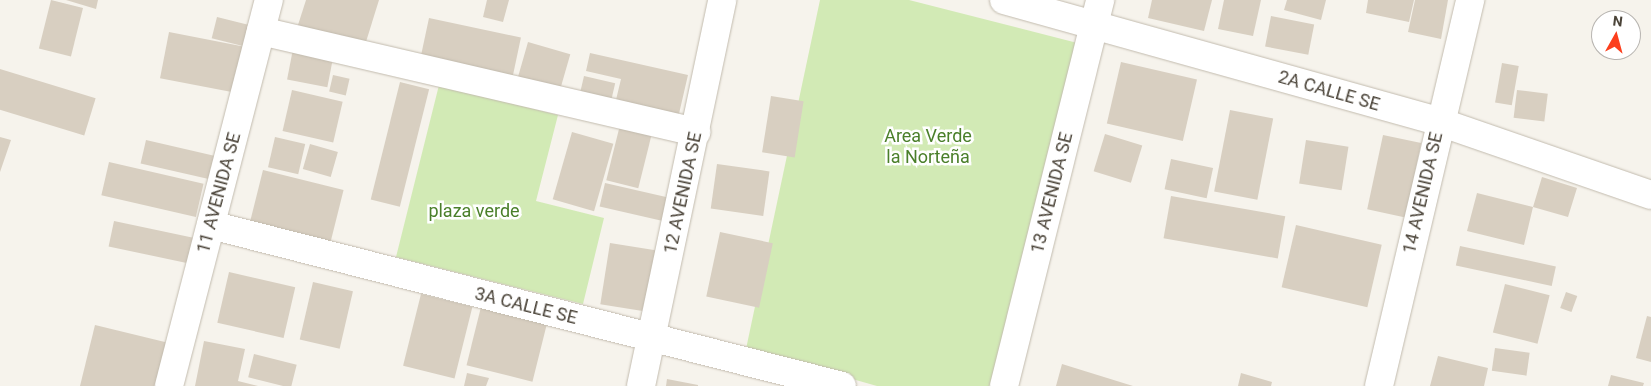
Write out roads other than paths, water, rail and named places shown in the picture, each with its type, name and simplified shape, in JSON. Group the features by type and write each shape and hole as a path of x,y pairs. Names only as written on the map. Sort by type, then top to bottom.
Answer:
{"street":[{"name":"12 AVENIDA SE","path":"641,386 696,132 722,0"},
{"name":"2A CALLE SE","path":"1004,0 1097,12 1440,122 1651,194"},
{"name":"14 AVENIDA SE","path":"1379,386 1470,0"},
{"name":"11 AVENIDA SE","path":"169,386 261,31 266,1"},
{"name":"13 AVENIDA SE","path":"1004,386 1097,12"},
{"path":"261,31 696,132"},
{"name":"3A CALLE SE","path":"211,225 842,386"}],"park label":[{"name":"Area Verde la Norteña","path":"928,147"},
{"name":"plaza verde","path":"474,211"}]}
